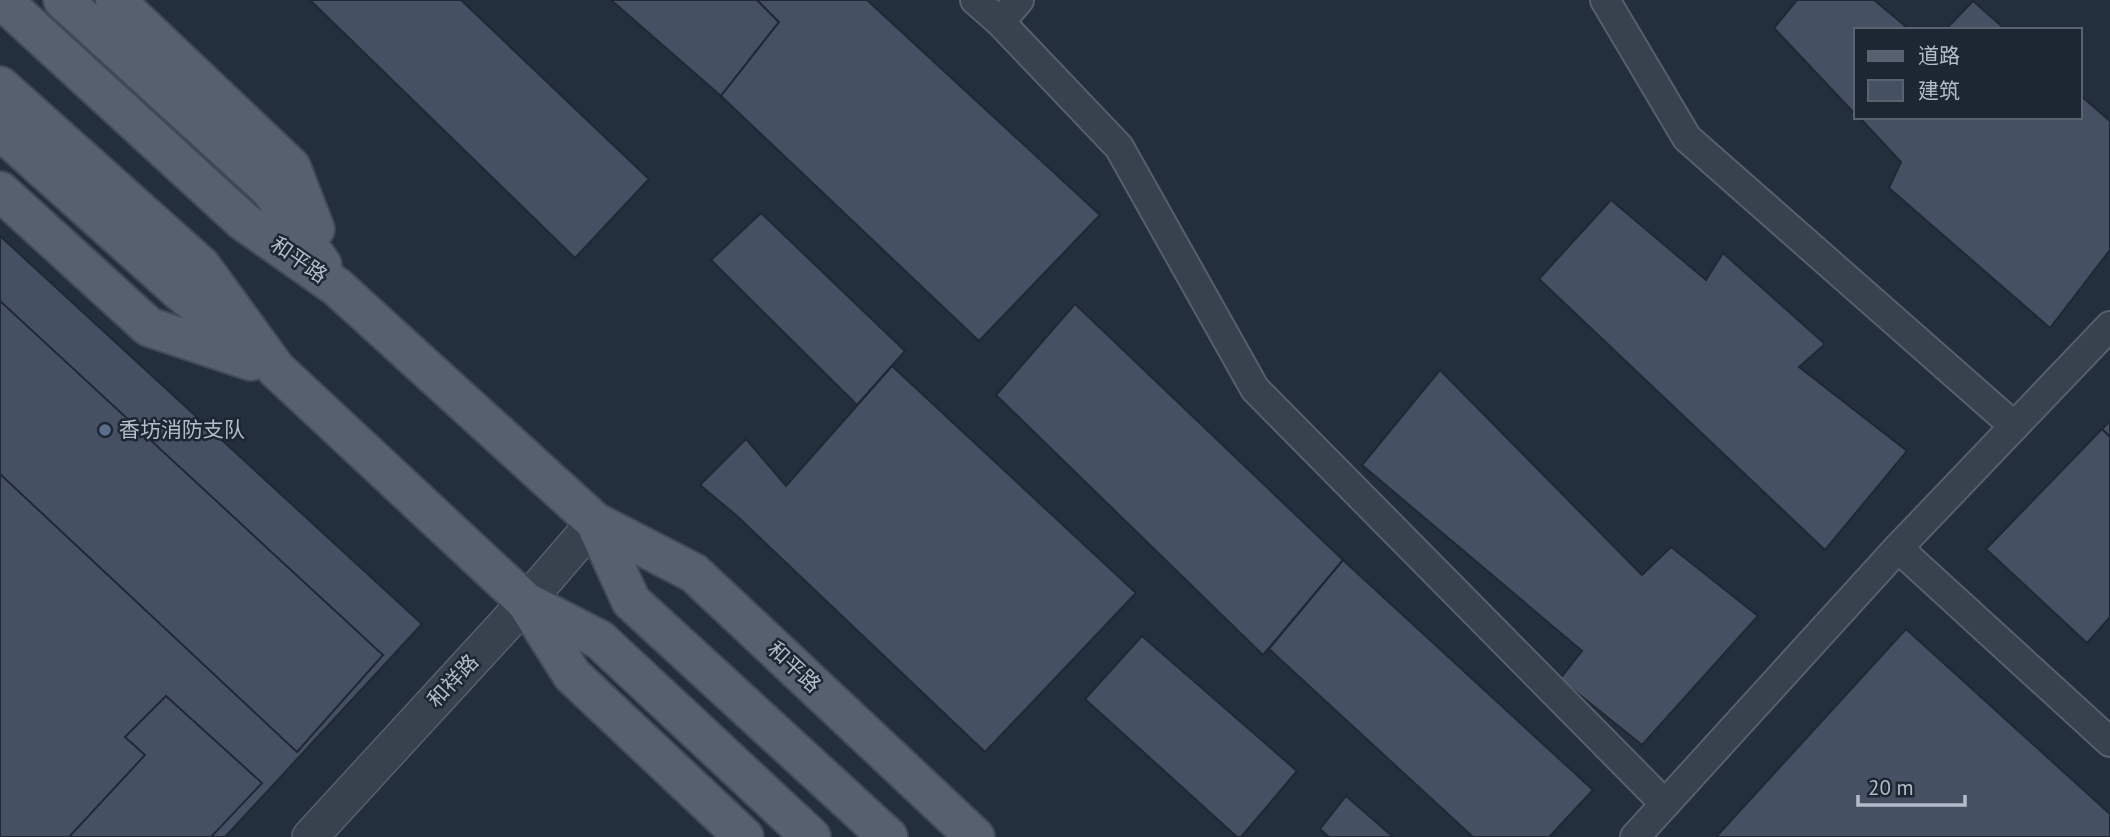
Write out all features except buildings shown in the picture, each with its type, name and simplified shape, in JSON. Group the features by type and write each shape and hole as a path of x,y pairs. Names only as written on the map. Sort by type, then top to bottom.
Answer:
{"main road":[{"name":"和平路","path":"2,0 243,221 337,287 595,522 694,573 975,837"},
{"path":"63,0 270,189 337,287"},
{"path":"115,0 291,167 337,287"},
{"path":"0,86 201,266 276,369"},
{"path":"0,130 182,293 276,369 526,601 600,640 811,837"},
{"path":"0,191 149,327 276,369"},
{"name":"和平路","path":"595,522 631,601 888,837"},
{"path":"526,601 572,675 744,837"}],"street":[{"path":"975,0 1000,22 1119,147 1255,389 1665,804"},
{"path":"1000,22 1020,0"},
{"path":"1605,0 1687,138 2014,426"},
{"path":"1635,837 1898,548 2110,326"},
{"name":"和祥路","path":"310,837 595,522"},
{"path":"1898,548 2110,742"}],"place":[{"name":"香坊消防支队","path":"105,430"}]}
